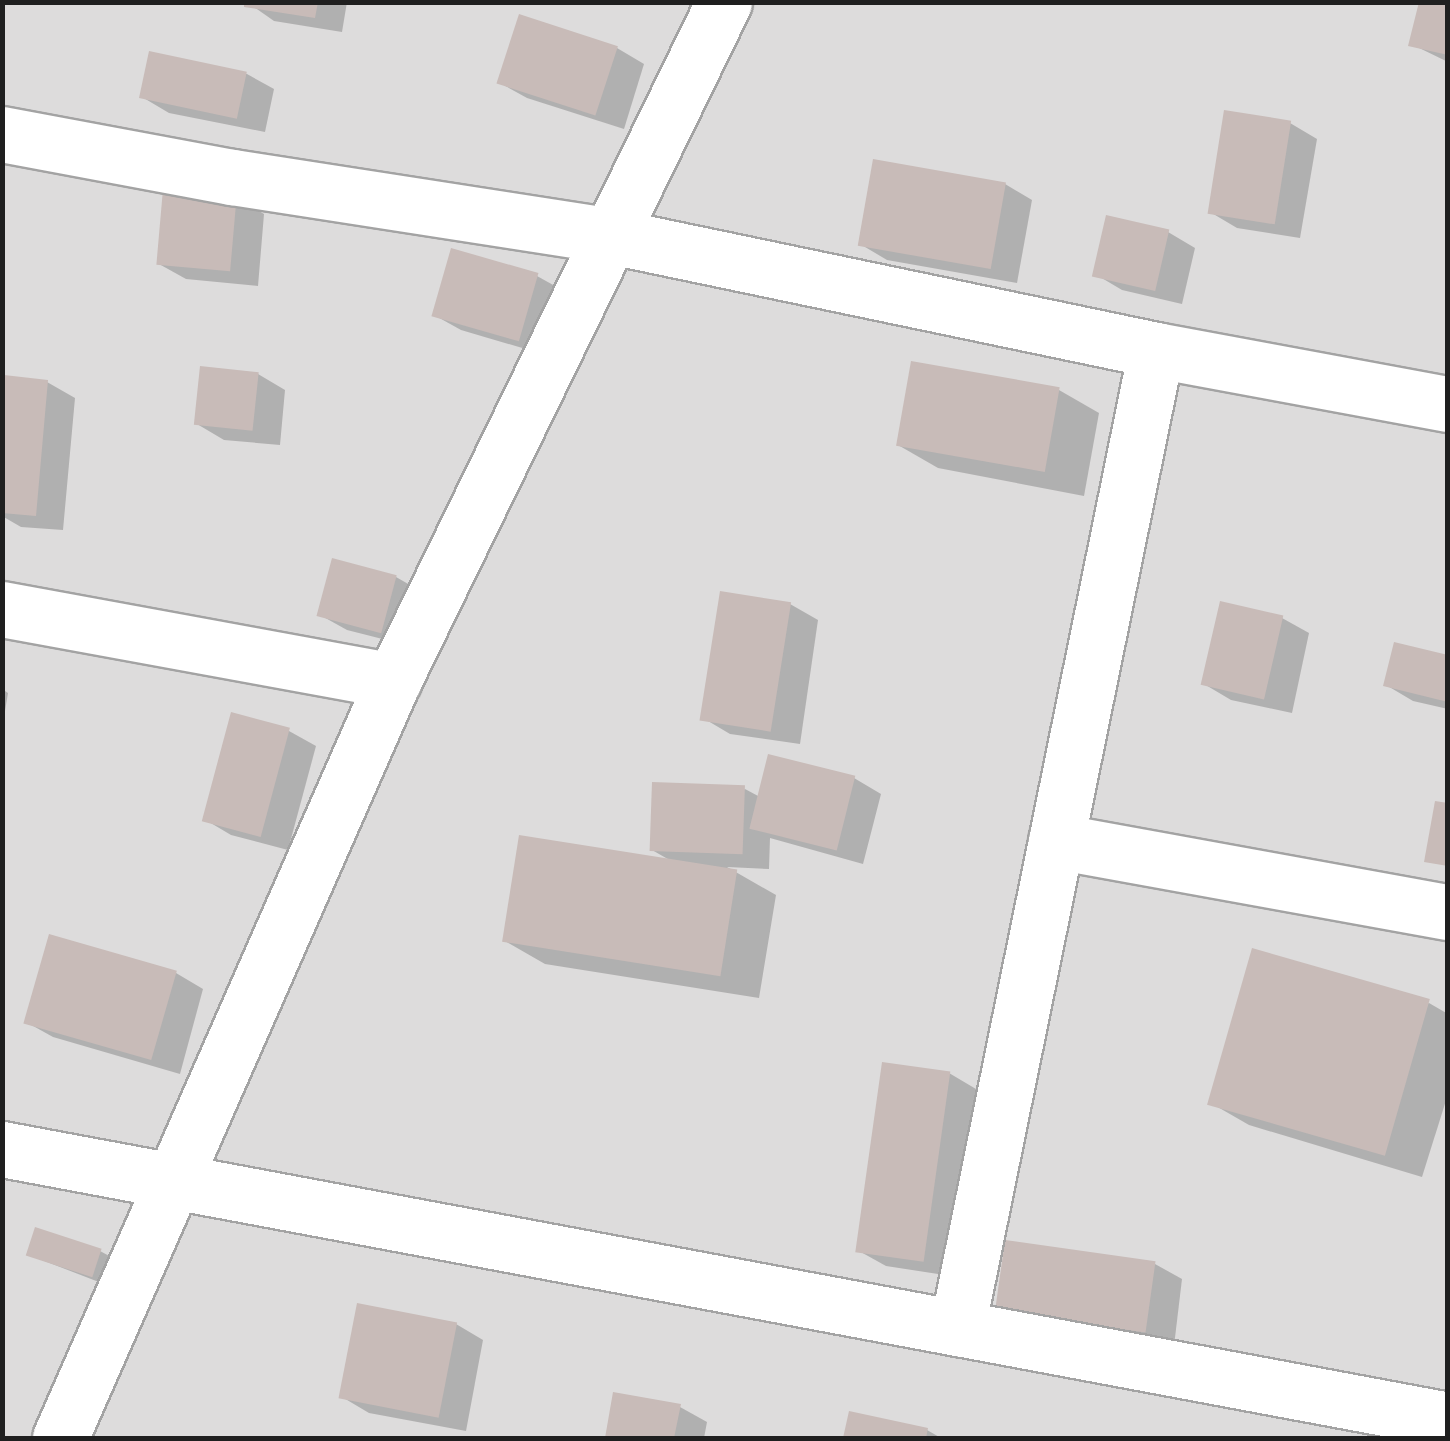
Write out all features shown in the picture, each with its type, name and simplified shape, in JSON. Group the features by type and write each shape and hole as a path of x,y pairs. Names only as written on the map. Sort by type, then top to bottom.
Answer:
{"street":[{"path":"60,1438 393,681 724,2"},
{"path":"2,134 232,177 610,236 1156,350 1448,404"},
{"path":"957,1328 1156,350"},
{"path":"2,609 393,681"},
{"path":"1056,840 1448,912"},
{"path":"2,1150 1448,1420"}],"shaded area":[{"path":"3,3 1447,3 1447,1438 3,1438"}],"building":[{"path":"244,2 318,2 315,18 244,7"},
{"path":"1419,2 1448,2 1448,55 1408,46"},
{"path":"519,14 618,46 595,116 496,83"},
{"path":"149,51 247,72 237,119 139,98"},
{"path":"1224,110 1291,121 1275,224 1208,214"},
{"path":"873,159 1006,182 991,269 858,246"},
{"path":"163,189 237,195 230,271 156,265"},
{"path":"1106,215 1169,230 1155,291 1092,276"},
{"path":"451,248 538,273 519,341 431,316"},
{"path":"911,361 1060,387 1045,472 896,446"},
{"path":"200,366 259,372 253,431 194,425"},
{"path":"4,375 48,380 36,516 2,513"},
{"path":"332,558 397,575 381,633 316,616"},
{"path":"720,591 791,602 771,732 700,720"},
{"path":"1220,601 1283,616 1264,699 1201,685"},
{"path":"1394,642 1448,655 1448,702 1383,686"},
{"path":"231,712 290,728 261,837 202,821"},
{"path":"768,754 855,776 837,850 749,829"},
{"path":"652,782 745,785 743,854 650,851"},
{"path":"1435,801 1448,803 1448,866 1424,862"},
{"path":"519,835 737,870 720,976 502,942"},
{"path":"49,934 177,971 151,1060 23,1023"},
{"path":"1252,948 1430,999 1385,1156 1207,1105"},
{"path":"882,1062 950,1072 924,1262 855,1252"},
{"path":"35,1227 102,1249 92,1277 26,1256"},
{"path":"1005,1240 1156,1261 1146,1332 995,1311"},
{"path":"357,1303 457,1322 439,1418 338,1398"},
{"path":"613,1392 681,1404 674,1438 605,1438"},
{"path":"849,1411 928,1428 926,1438 843,1438"}]}
